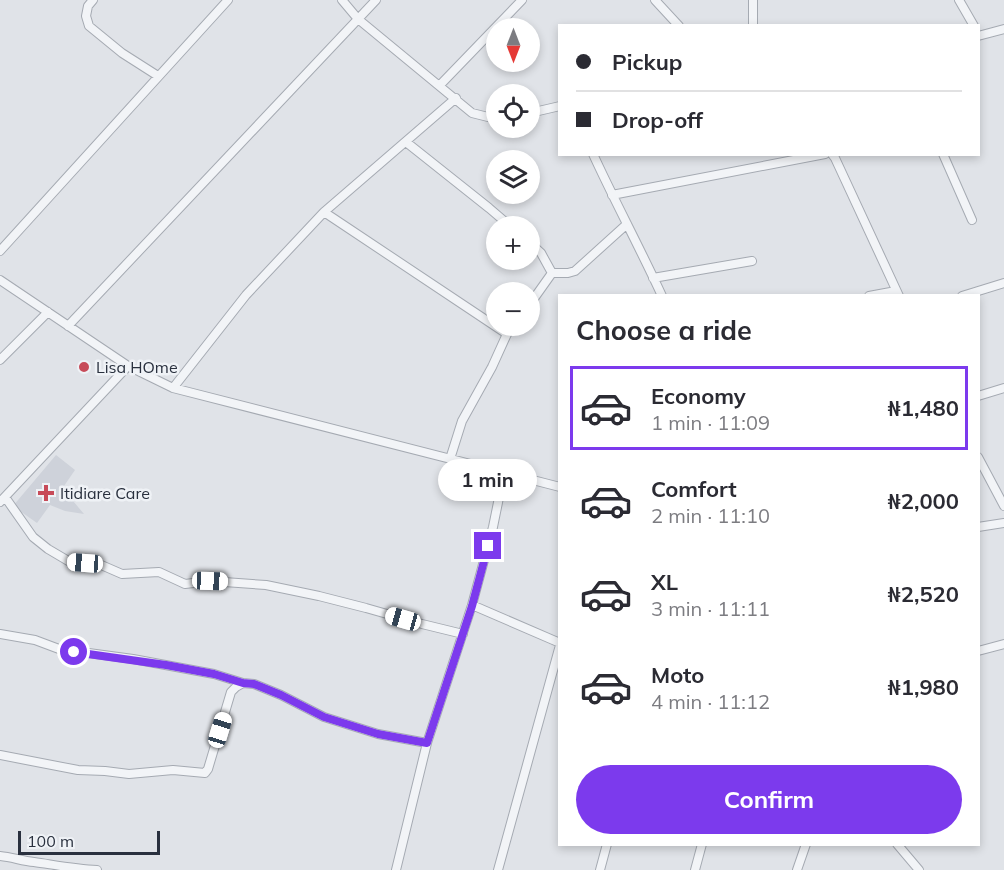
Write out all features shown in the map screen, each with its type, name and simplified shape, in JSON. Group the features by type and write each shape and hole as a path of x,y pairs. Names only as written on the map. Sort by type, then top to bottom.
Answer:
{"street":[{"path":"93,0 88,6 86,16 89,26 122,53 158,76"},
{"path":"0,251 228,0"},
{"path":"342,0 358,19 472,113 486,116"},
{"path":"68,326 376,0"},
{"path":"440,85 522,0"},
{"path":"655,0 677,24"},
{"path":"753,0 753,24"},
{"path":"959,0 973,24"},
{"path":"980,35 1004,29"},
{"path":"173,388 246,295 324,212 456,98"},
{"path":"540,111 558,106"},
{"path":"406,142 498,216"},
{"path":"594,156 661,294"},
{"path":"612,195 815,156"},
{"path":"834,156 898,293"},
{"path":"944,156 972,220"},
{"path":"324,212 486,320"},
{"path":"552,273 575,271 627,224"},
{"path":"540,252 552,273"},
{"path":"653,278 752,261"},
{"path":"540,290 552,273"},
{"path":"0,280 128,366 173,388 558,486"},
{"path":"968,294 1004,283"},
{"path":"0,360 48,312"},
{"path":"450,459 462,421 506,336"},
{"path":"128,366 2,500 33,537 70,562 99,564 122,574 159,572 185,584 210,581 266,585 328,598 463,634"},
{"path":"980,395 1004,388"},
{"path":"980,461 1004,506"},
{"path":"396,870 427,743 472,606 493,527 504,473"},
{"path":"980,527 1004,523"},
{"path":"472,606 558,643"},
{"path":"0,634 35,640 74,652 133,659 254,684 324,717 378,734 427,743"},
{"path":"980,650 1004,644"},
{"path":"498,870 558,651"},
{"path":"0,755 78,770 129,774 173,770 205,773 231,693 243,683"},
{"path":"600,870 606,846"},
{"path":"695,870 701,846"},
{"path":"797,870 805,846"},
{"path":"899,846 919,870"},
{"path":"0,856 9,856 32,866 97,870"}],"shaded area":[{"name":"Itidiare Care","path":"56,455 75,470 64,486 84,514 65,511 50,505 37,523 13,506"}],"place":[{"name":"Lisa HOme","path":"84,367"},
{"name":"Itidiare Care","path":"46,493"}],"route":[{"path":"74,652 133,659 254,684 324,717 378,734 427,743 472,606 488,546"}]}
